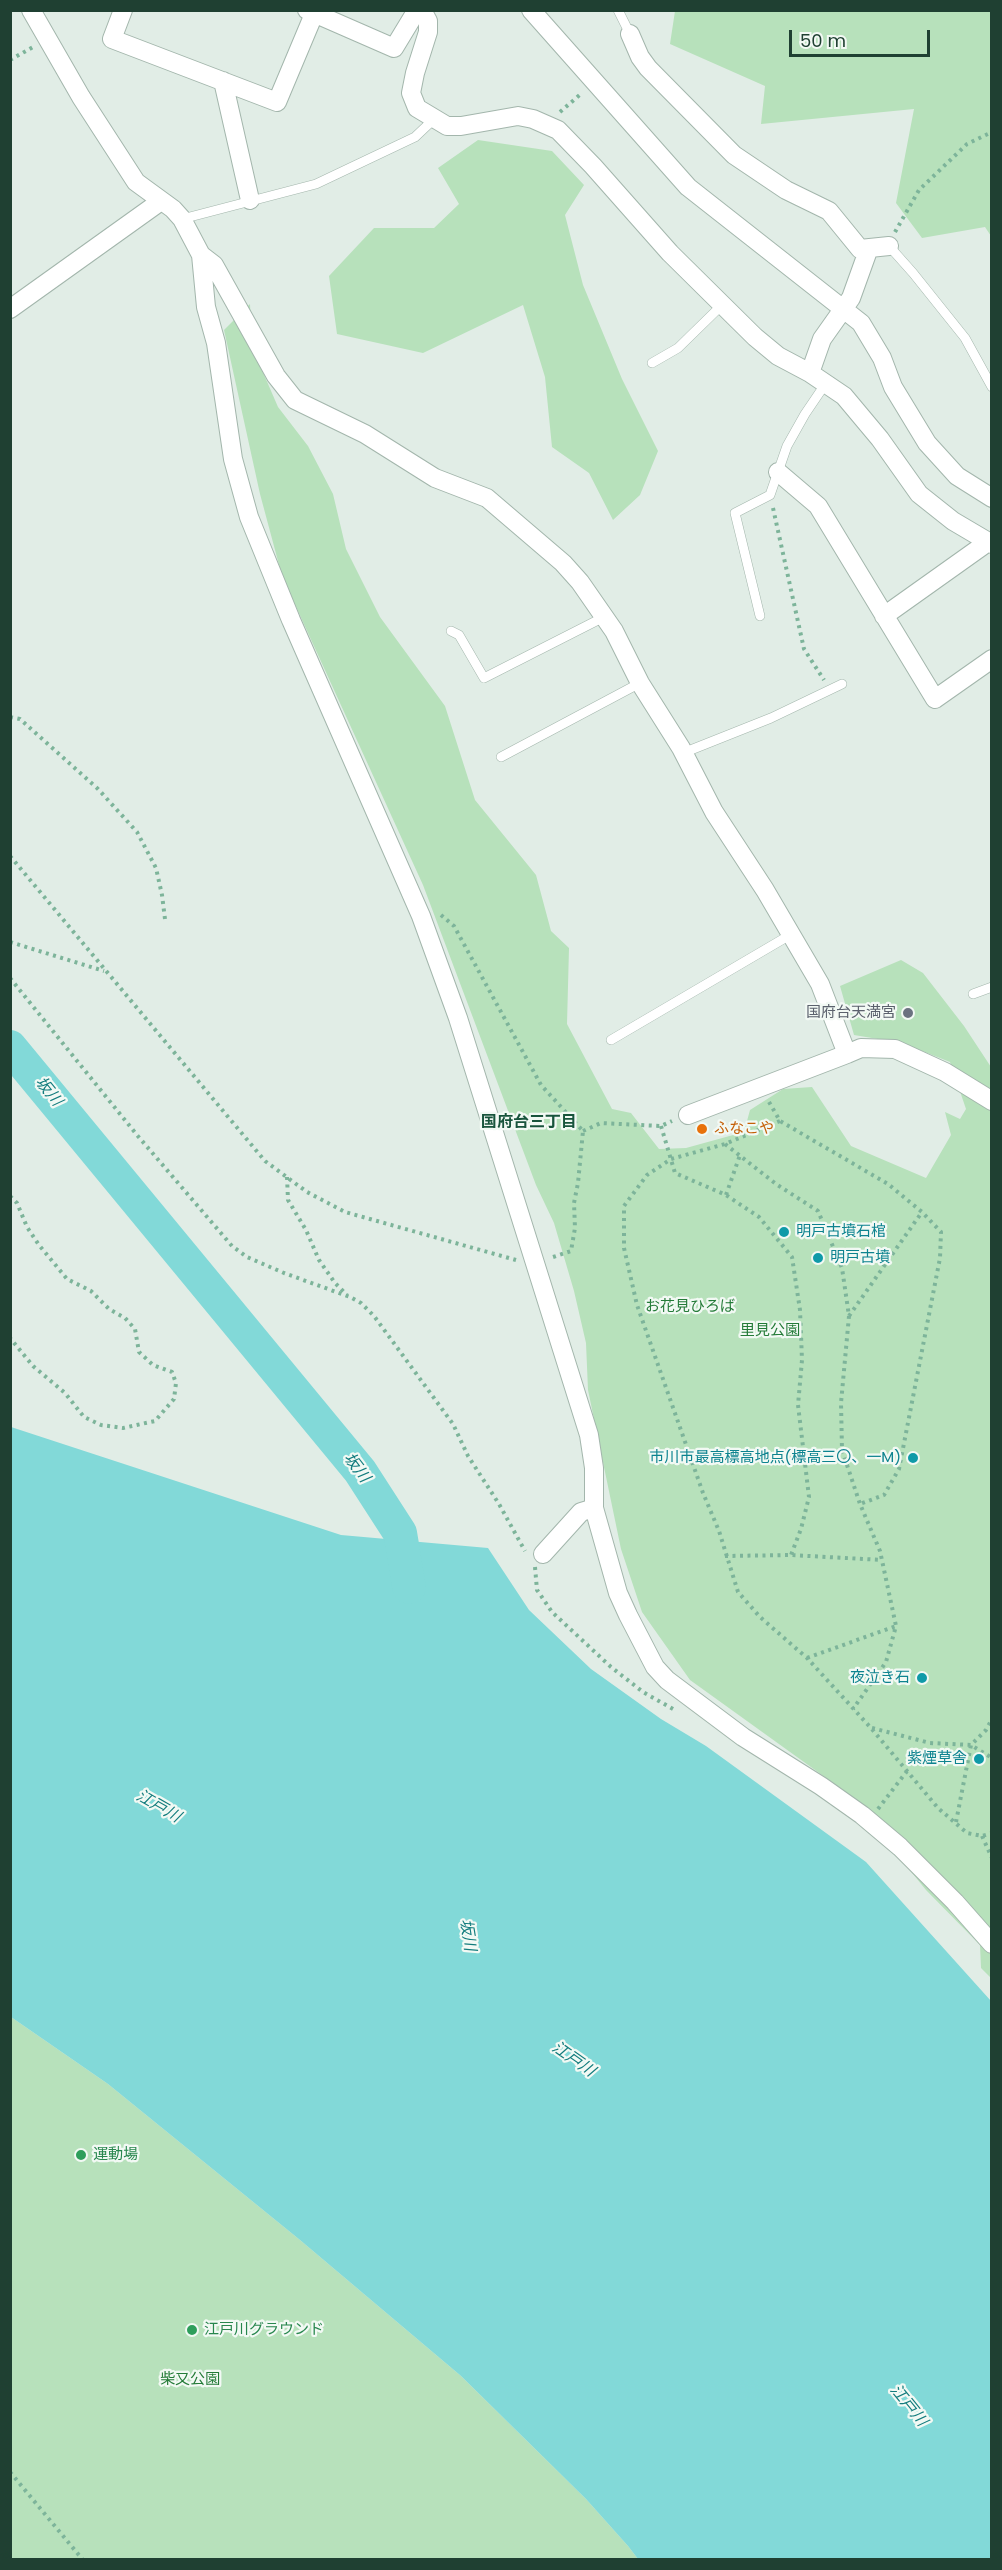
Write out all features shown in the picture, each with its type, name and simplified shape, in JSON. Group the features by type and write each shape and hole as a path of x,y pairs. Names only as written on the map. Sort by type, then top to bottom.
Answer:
{"street":[{"path":"31,10 46,40 136,182 173,209 182,219 201,255 206,307 216,343 233,459 249,517 291,620 422,916 458,1018 589,1435 594,1468 594,1508 618,1593 655,1667 667,1680 743,1737 821,1786 869,1821 916,1863 992,1944"},
{"path":"123,10 112,39 277,102 310,12 394,48 417,10"},
{"path":"422,10 428,21 428,32 411,93 417,108 447,126 461,126 518,116 547,124 568,139 635,216 722,305 778,356 810,372 855,408 919,494 953,521 990,543 884,616"},
{"path":"531,10 688,187 861,323 882,358 893,387 938,458 957,476 992,498"},
{"path":"630,34 640,57 648,68 734,155 786,190 829,211 860,249 889,246"},
{"path":"223,81 249,200"},
{"path":"10,309 161,201"},
{"path":"810,372 822,339 841,309 851,298 869,248"},
{"path":"201,255 214,265 276,376 295,400 364,434 435,478 487,498 563,563 604,617 639,683 683,753 714,812 765,890 820,984 847,1054"},
{"path":"778,472 818,506 935,699 992,659"},
{"path":"688,1115 861,1048 895,1049 945,1072 992,1101"},
{"path":"539,1558 581,1512 594,1508"}],"lane":[{"path":"618,10 630,34"},
{"path":"182,219 316,184 415,137 434,119"},
{"path":"889,246 914,273 965,338 992,387"},
{"path":"652,363 678,348 722,305"},
{"path":"760,616 735,513 770,495 796,430 826,383"},
{"path":"452,631 459,635 484,678 604,617"},
{"path":"501,757 639,683"},
{"path":"683,753 771,718 842,684"},
{"path":"611,1040 790,936"},
{"path":"973,994 992,987"}],"path":[{"path":"10,60 46,40"},
{"path":"547,124 593,82"},
{"path":"889,246 902,217 919,190 967,144 992,132"},
{"path":"770,495 804,650 830,690"},
{"path":"10,717 20,719 98,789 137,832 156,868 165,919"},
{"path":"10,856 257,1152 287,1177 307,1192 345,1212 520,1262"},
{"path":"439,913 454,926 495,998 525,1061 541,1085 583,1131 571,1251 549,1258"},
{"path":"10,942 106,972"},
{"path":"10,978 137,1135 232,1246 256,1261 350,1297 362,1303 374,1316 453,1424 468,1456 499,1503 529,1558 539,1558 534,1574 537,1590 552,1612 611,1667 643,1692 679,1712"},
{"path":"761,1088 780,1121 888,1184 922,1212 941,1232 940,1258 899,1469 884,1495 860,1503"},
{"path":"780,1121 725,1144 670,1159 647,1175 624,1206 624,1248 637,1305 719,1531 738,1592 760,1617 807,1658 871,1728 938,1808 967,1833 982,1836 992,1833"},
{"path":"583,1131 601,1123 654,1125"},
{"path":"661,1126 675,1173 726,1195 759,1217 792,1257 800,1310 802,1360 798,1404 809,1497 801,1529 791,1555"},
{"path":"725,1144 776,1184 818,1210 842,1268 849,1316 841,1403 842,1450 882,1560 896,1626 886,1662 854,1709"},
{"path":"726,1195 740,1155"},
{"path":"287,1177 288,1200 306,1230 319,1260 335,1283 350,1297"},
{"path":"10,1196 17,1203 27,1227 39,1245 67,1279 91,1291 109,1309 126,1318 135,1329 139,1352 153,1365 172,1372 176,1383 174,1399 155,1420 123,1428 101,1425 84,1417 65,1393 33,1366 10,1338"},
{"path":"849,1316 922,1212"},
{"path":"725,1556 791,1555 882,1560"},
{"path":"807,1658 896,1626"},
{"path":"956,1823 971,1745 986,1730 992,1719"},
{"path":"871,1728 930,1743 971,1745 992,1758"},
{"path":"869,1821 907,1771"},
{"path":"982,1836 992,1858"},
{"path":"10,2472 83,2559"}],"green space":[{"path":"675,11 991,11 991,236 985,227 922,238 896,203 914,109 761,124 765,86 670,44"},
{"path":"478,140 552,151 584,185 565,215 583,285 622,379 658,451 640,495 613,520 589,473 552,447 545,377 523,305 423,353 337,334 329,276 374,228 434,228 459,204 438,168"},
{"name":"里見公園","path":"250,304 252,347 278,407 308,446 333,494 346,549 380,617 445,706 475,800 536,875 551,931 569,948 567,1024 612,1109 631,1113 659,1149 686,1148 744,1132 750,1110 783,1089 812,1087 851,1146 926,1178 951,1135 945,1112 960,1119 966,1109 950,1062 902,1043 854,1035 840,986 901,960 923,973 964,1026 991,1067 991,1978 981,1968 980,1945 926,1890 847,1793 690,1680 642,1612 621,1549 588,1390 586,1343 574,1291 554,1223 536,1185 423,885 282,576 260,494 224,330"},
{"name":"柴又公園","path":"11,2017 108,2084 300,2240 461,2376 586,2499 638,2559 11,2559"}],"water":[{"name":"江戸川","path":"11,1427 341,1535 488,1548 529,1610 591,1669 661,1719 706,1746 866,1862 991,2001 991,2559 638,2559 586,2499 461,2376 300,2240 108,2084 11,2017"}],"waterway":[{"name":"坂川","path":"10,1047 360,1471 400,1533 409,1587"}],"place":[{"name":"国府台天満宮","path":"908,1013"},
{"name":"ふなこや","path":"702,1129"},
{"name":"明戸古墳石棺","path":"784,1232"},
{"name":"明戸古墳","path":"818,1258"},
{"name":"市川市最高標高地点(標高三〇、一M)","path":"913,1458"},
{"name":"夜泣き石","path":"922,1678"},
{"name":"紫煙草舎","path":"979,1759"},
{"name":"運動場","path":"81,2155"},
{"name":"江戸川グラウンド","path":"192,2330"}],"district":[{"name":"国府台三丁目","path":"529,1123"}],"park label":[{"name":"お花見ひろば","path":"690,1307"}]}
